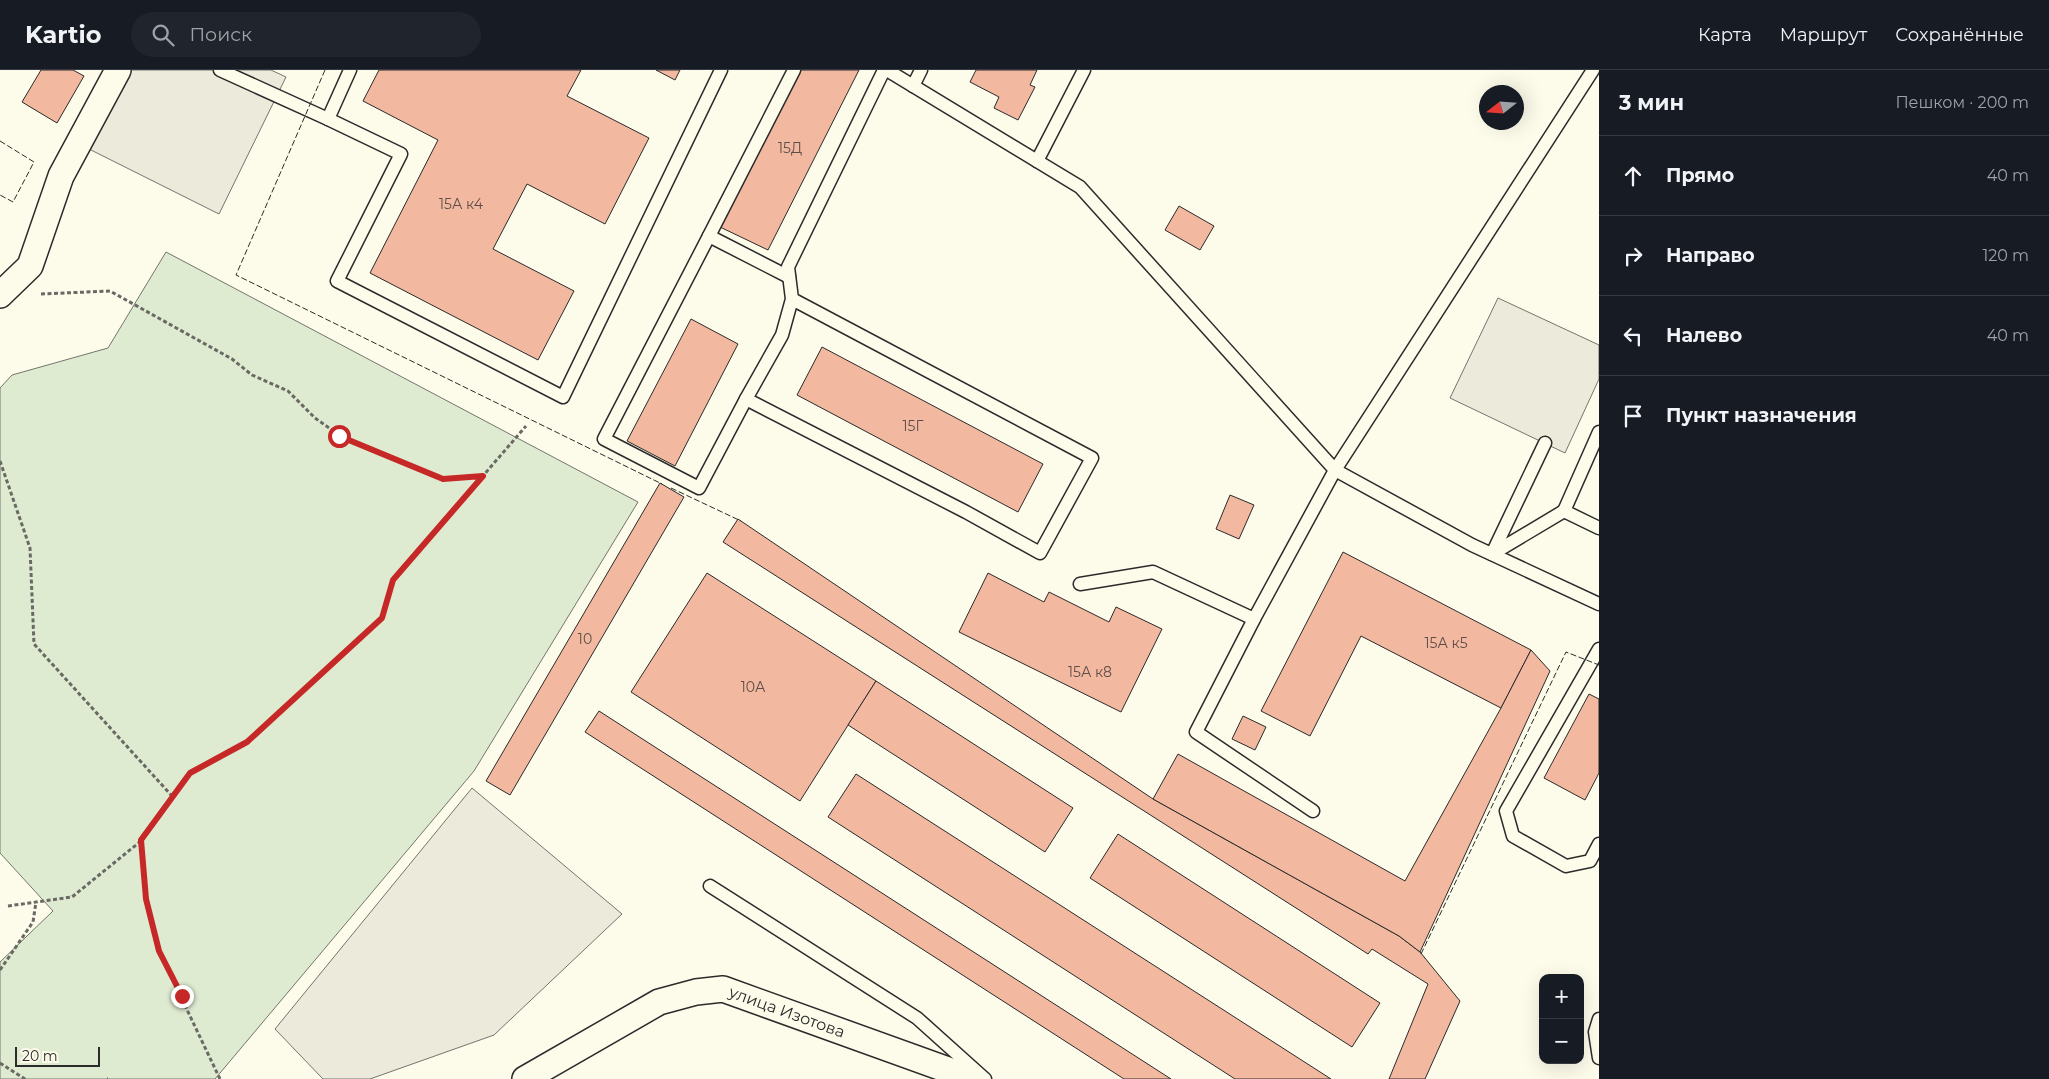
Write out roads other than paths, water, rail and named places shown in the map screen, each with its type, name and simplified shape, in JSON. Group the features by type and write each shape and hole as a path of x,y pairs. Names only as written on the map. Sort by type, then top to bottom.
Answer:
{"street":[{"path":"0,296 30,266 61,176 118,70"},
{"name":"улица Изотова","path":"525,1079 659,1002 696,992 723,989 973,1079"}],"lane":[{"path":"220,70 401,154 337,281 563,398 721,70"},
{"path":"328,119 350,70"},
{"path":"794,70 604,440 698,488 782,335 792,300 788,267 885,70 1080,188 1335,470 1492,554 1599,604"},
{"path":"914,86 922,70"},
{"path":"1037,162 1084,70"},
{"path":"1313,811 1196,732 1254,619 1335,470 1593,70"},
{"path":"709,236 789,277"},
{"path":"746,398 966,512 1040,553 1092,458 792,300"},
{"path":"1492,554 1564,511 1599,432"},
{"path":"1492,554 1544,443"},
{"path":"1564,511 1599,528"},
{"path":"1080,584 1153,572 1254,619"},
{"path":"1599,649 1506,811 1513,836 1566,866 1590,861 1599,844"},
{"path":"710,886 917,1018 985,1079"},
{"path":"1599,1019 1595,1032 1599,1058"}]}
